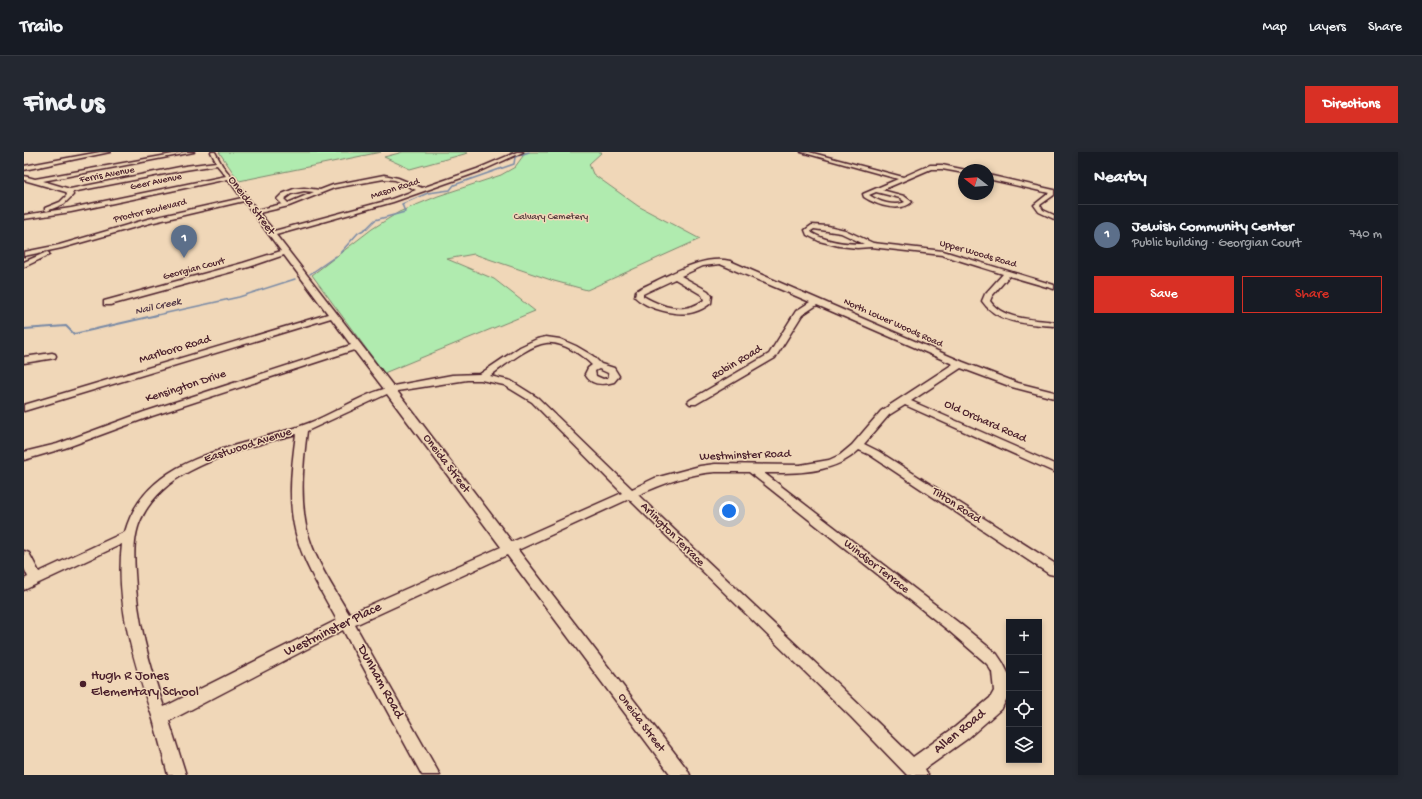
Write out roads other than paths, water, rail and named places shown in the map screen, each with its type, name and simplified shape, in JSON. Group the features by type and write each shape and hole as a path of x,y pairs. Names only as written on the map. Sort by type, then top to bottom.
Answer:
{"street":[{"path":"24,168 108,152"},
{"path":"34,182 192,152"},
{"name":"Oneida Street","path":"213,152 219,163 332,315 681,775"},
{"name":"Mason Road","path":"272,234 380,204 479,170 521,152"},
{"path":"803,152 902,178"},
{"name":"Ferris Avenue","path":"69,191 219,163"},
{"path":"876,190 902,197 910,202 903,205 893,205 873,200 866,196 866,194 927,168 937,167 958,170"},
{"name":"Geer Avenue","path":"24,216 87,206 230,177"},
{"path":"255,212 288,205 340,185 384,177 396,179 421,190"},
{"path":"24,178 34,182 63,188 69,191 70,196 65,201 24,216"},
{"path":"994,178 1054,192"},
{"path":"288,205 280,199 293,191 304,189 320,192"},
{"path":"1054,192 1037,205 1041,211 1054,217"},
{"name":"Proctor Boulevard","path":"24,254 60,247 148,221 246,199"},
{"name":"Geer Avenue","path":"65,201 69,204 87,206"},
{"name":"Upper Woods Road","path":"870,245 851,234 834,228 821,227 808,230 811,236 850,245 870,245 943,253 1054,287"},
{"name":"Proctor Boulevard","path":"24,265 60,247"},
{"name":"Georgian Court","path":"107,303 246,265 286,252"},
{"name":"North Lower Woods Road","path":"675,276 709,262 727,262 960,364 1015,385 1054,395"},
{"path":"1007,273 988,296 986,301 988,307 996,312 1014,318 1054,324"},
{"path":"675,276 705,293 708,296 708,301 692,310 682,311 660,306 639,297 639,293 644,290 675,276"},
{"name":"Robin Road","path":"693,402 734,380 772,356 799,313 817,301"},
{"name":"Marlboro Road","path":"24,408 332,315"},
{"path":"482,377 532,344 544,340 559,342 570,347 586,356 598,366"},
{"name":"Kensington Drive","path":"24,456 61,446 148,414 356,346"},
{"path":"24,360 52,356"},
{"name":"Westminster Road","path":"509,549 659,481 695,470 714,468 824,466 844,458 857,445 877,420 960,364"},
{"name":"Arlington Terrace","path":"390,390 444,379 482,377 501,380 522,389 581,444 916,771"},
{"name":"Eastwood Avenue","path":"177,775 137,647 128,596 128,554 130,535 135,519 152,494 179,473 196,463 231,449 302,429 324,421 382,392 390,390"},
{"name":"Old Orchard Road","path":"904,401 1054,468"},
{"name":"Dunham Road","path":"302,429 296,497 300,526 315,567 431,775"},
{"name":"Tilton Road","path":"857,445 874,453 1054,570"},
{"name":"Windsor Terrace","path":"751,468 954,627 992,659 998,668"},
{"path":"24,556 30,582 130,535"},
{"name":"Westminster Place","path":"160,717 346,622 509,549"},
{"name":"Allen Road","path":"916,771 996,702 1002,692 1001,674 998,668"}],"waterway":[{"name":"Nail Creek","path":"340,253 358,233 367,228 375,220 405,212 402,204 428,193 450,190 454,185 514,164 515,157 529,152"},
{"name":"Nail Creek","path":"310,274 336,256"},
{"name":"Nail Creek","path":"153,316 239,297 295,279"},
{"name":"Nail Creek","path":"24,329 66,326 74,334 157,315"}],"place":[{"name":"Jewish Community Center","path":"184,258"},
{"name":"Hugh R Jones Elementary School","path":"83,684"}],"park label":[{"name":"Calvary Cemetery","path":"551,217"}]}
